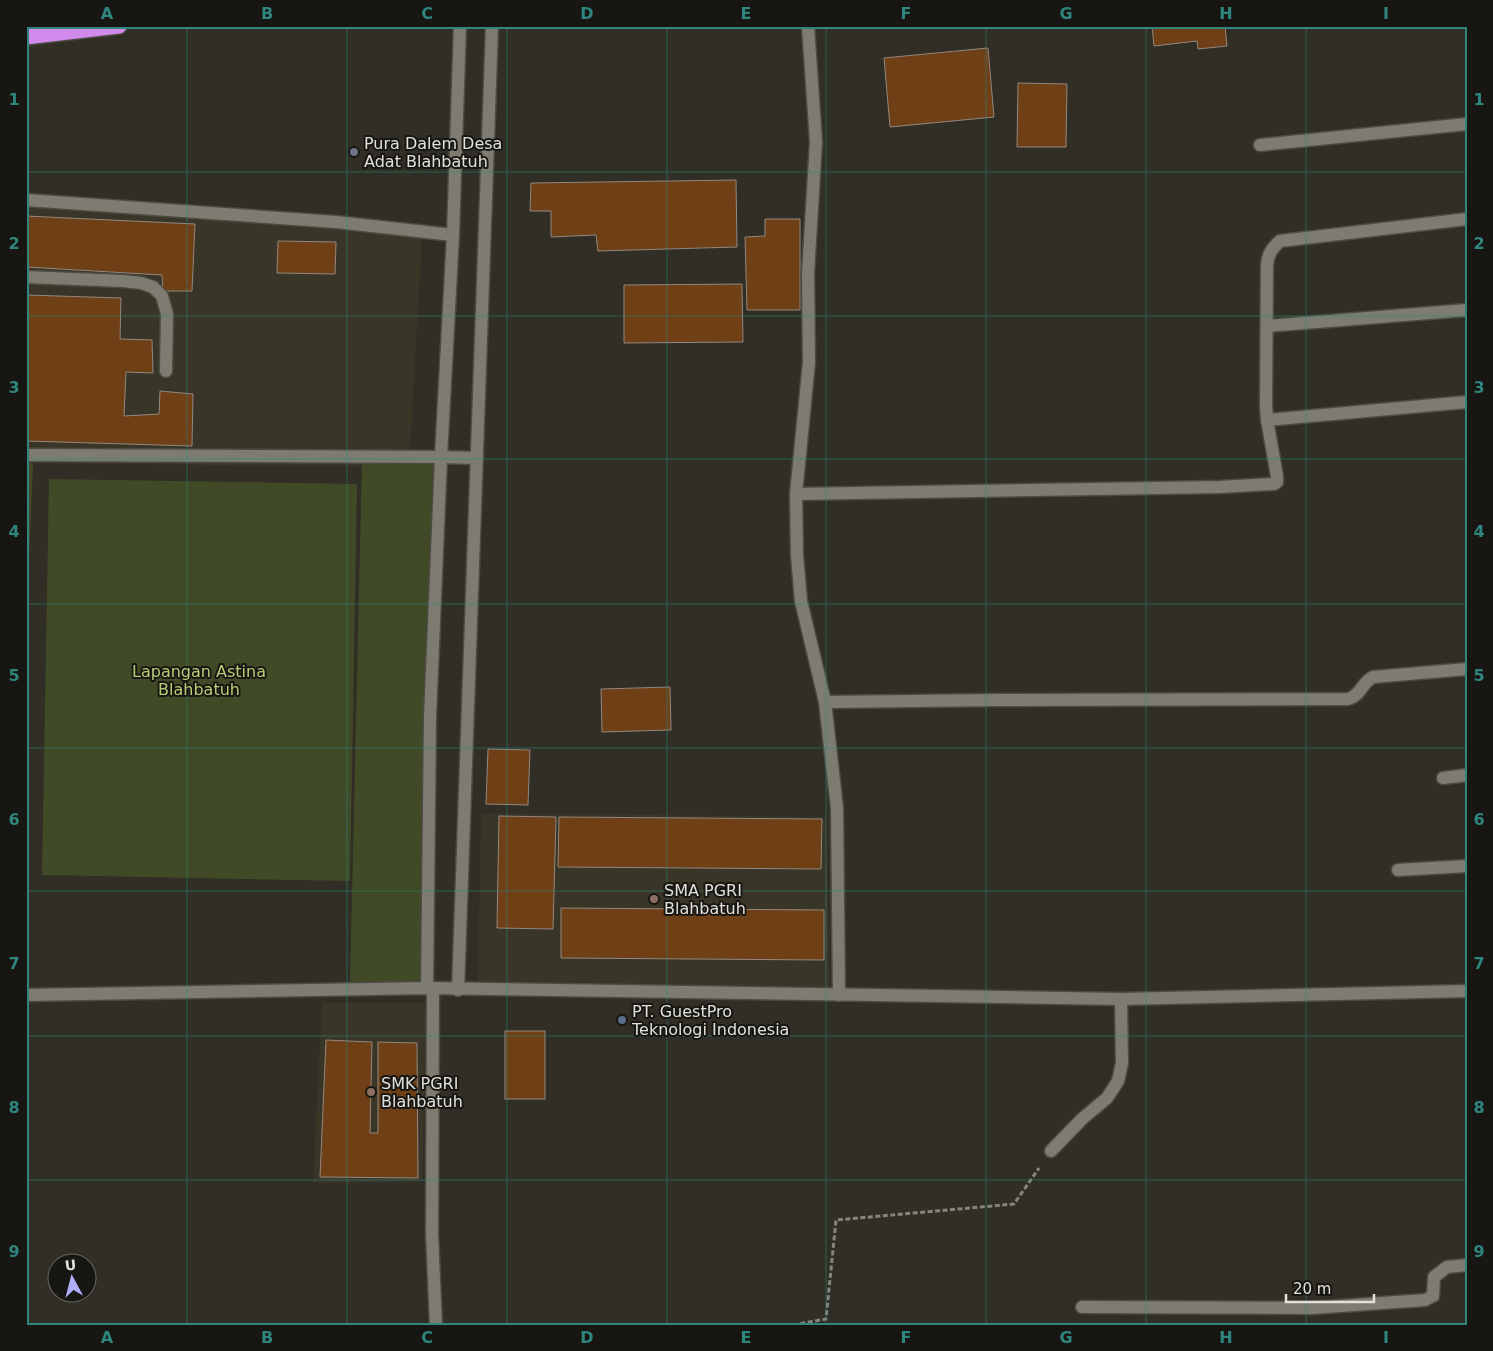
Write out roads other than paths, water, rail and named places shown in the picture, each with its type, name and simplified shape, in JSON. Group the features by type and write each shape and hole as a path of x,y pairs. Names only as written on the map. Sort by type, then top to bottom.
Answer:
{"highway":[{"path":"26,37 119,26"}],"street":[{"path":"436,1325 432,1234 430,716 453,235 460,26"},
{"path":"458,990 492,26"},
{"path":"808,26 816,142 808,273 809,362 796,494 797,555 801,601 825,702 837,808 839,995"},
{"path":"1260,144 1467,124"},
{"path":"26,200 336,222 453,235"},
{"path":"796,494 1219,487 1274,484 1277,476 1267,420 1268,258 1274,246 1280,241 1467,219"},
{"path":"26,277 141,282 153,287 162,296 166,314 166,371"},
{"path":"1268,326 1467,310"},
{"path":"1267,420 1467,402"},
{"path":"26,455 441,456 477,458"},
{"path":"825,702 1348,699 1357,695 1368,679 1373,677 1467,669"},
{"path":"1443,778 1467,775"},
{"path":"1398,870 1467,866"},
{"path":"26,995 430,988 458,990 1121,999 1467,991"},
{"path":"1051,1151 1082,1119 1107,1098 1118,1081 1122,1063 1121,999"},
{"path":"1082,1307 1312,1308 1425,1300 1434,1296 1434,1278 1446,1267 1467,1265"}],"place":[{"name":"Pura Dalem Desa Adat Blahbatuh","path":"354,152"},
{"name":"SMA PGRI Blahbatuh","path":"654,899"},
{"name":"PT. GuestPro Teknologi Indonesia","path":"622,1020"},
{"name":"SMK PGRI Blahbatuh","path":"371,1092"}],"park label":[{"name":"Lapangan Astina Blahbatuh","path":"199,680"}]}
